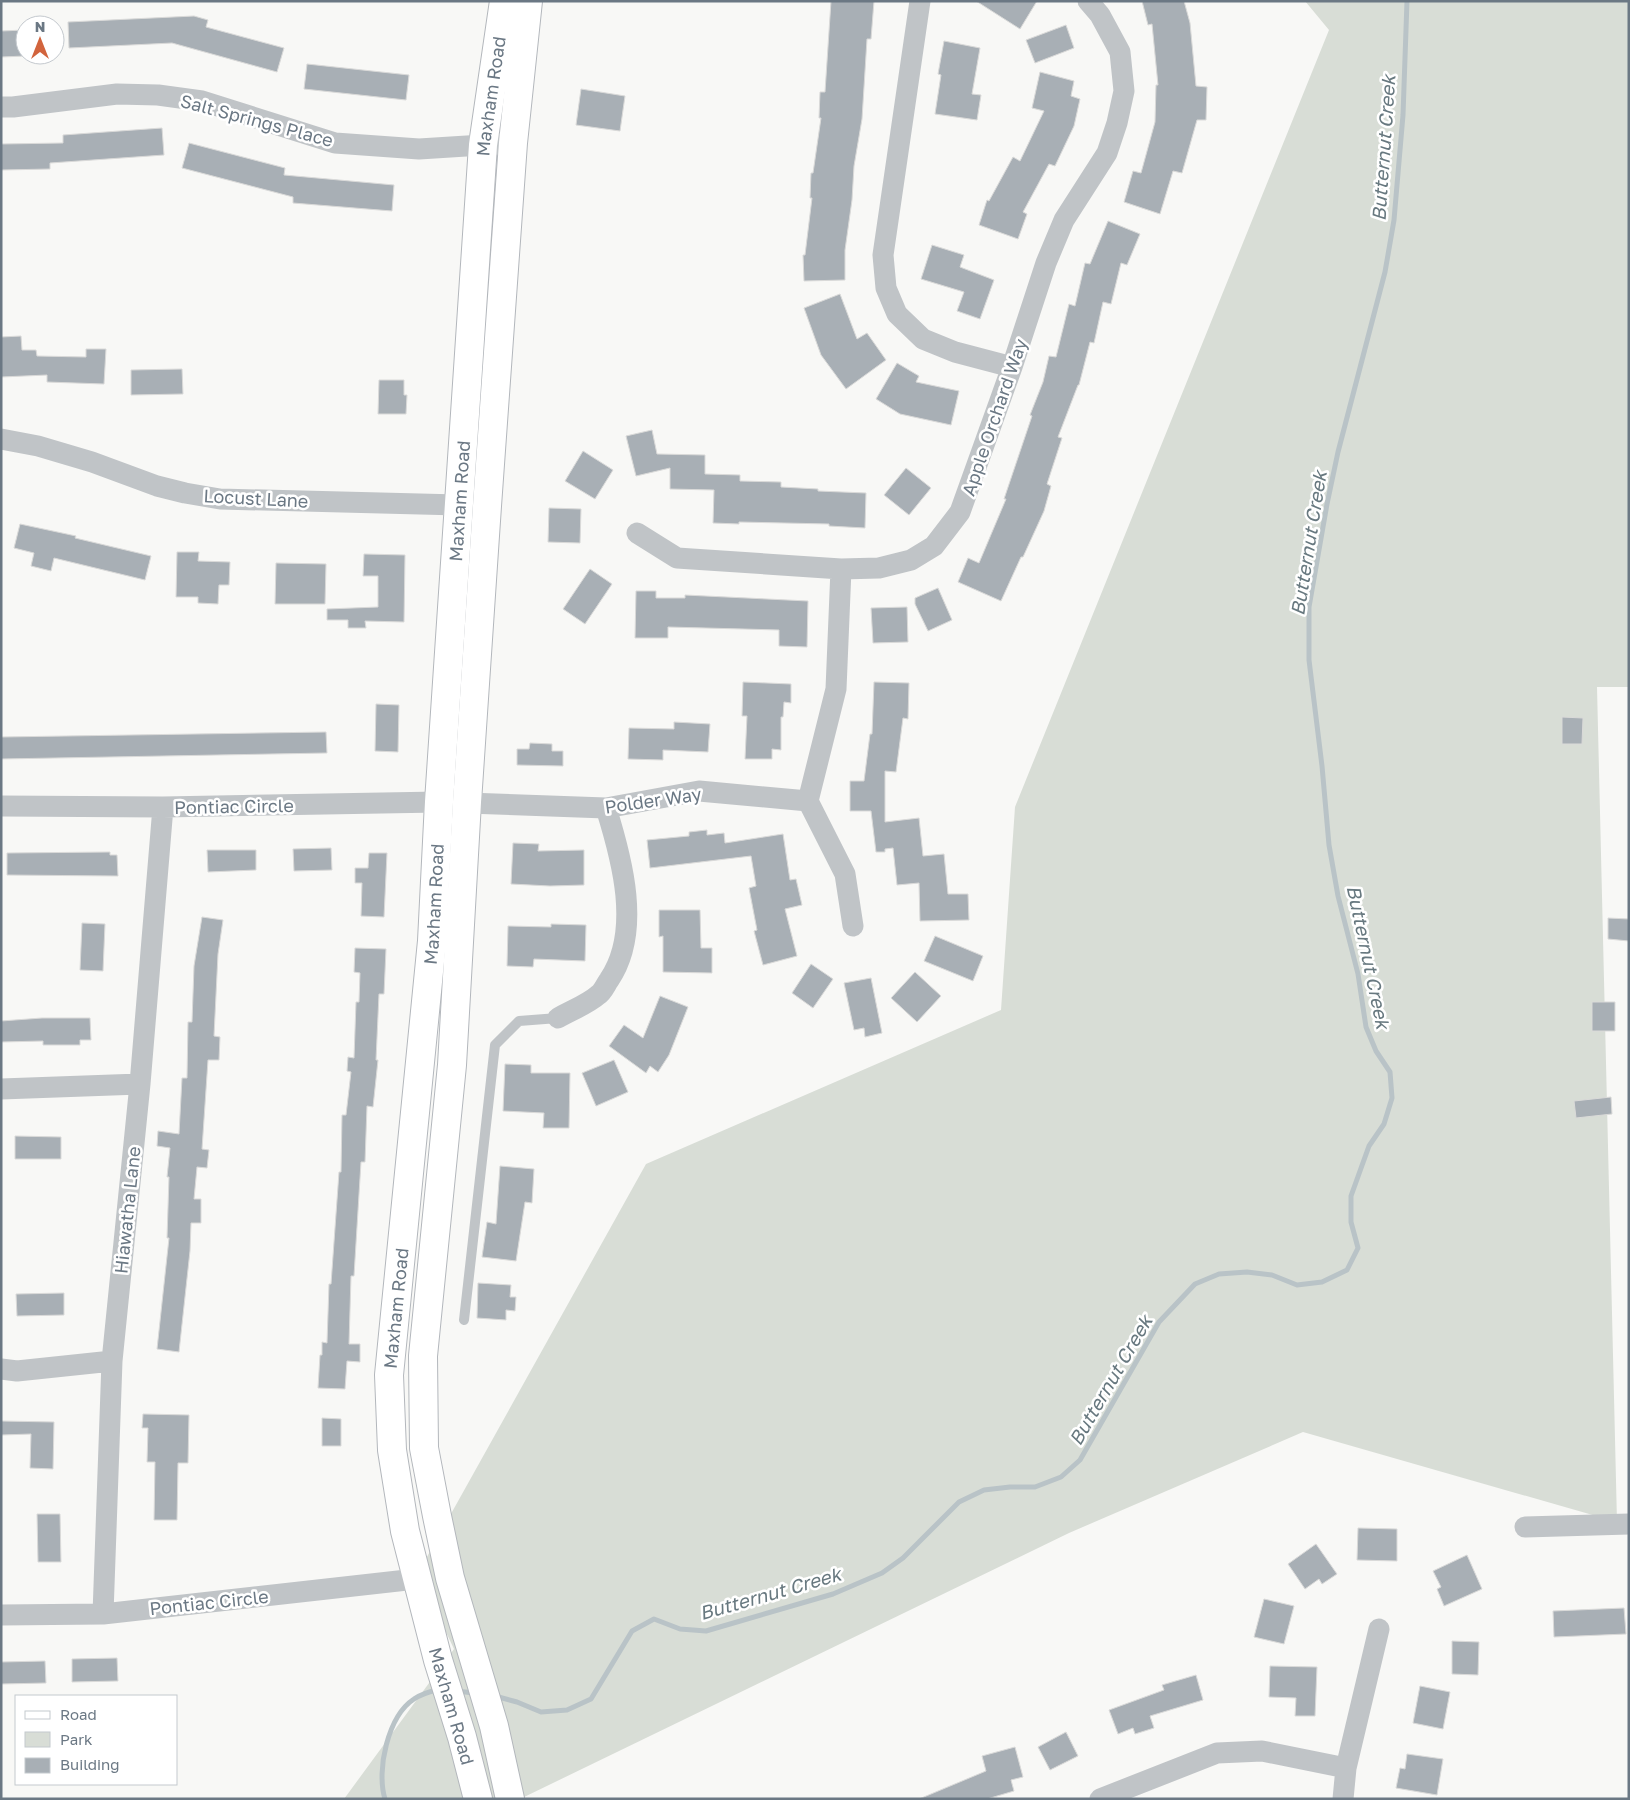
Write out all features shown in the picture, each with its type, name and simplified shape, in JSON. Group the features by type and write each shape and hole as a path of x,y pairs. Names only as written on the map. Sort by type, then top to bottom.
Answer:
{"main road":[{"name":"Maxham Road","path":"478,1799 462,1737 438,1660 405,1531 392,1450 390,1375 432,941 439,802 483,145 504,1"},
{"name":"Maxham Road","path":"510,1799 494,1726 450,1578 424,1448 423,1356 452,1065 467,802 513,143 528,1"}],"street":[{"path":"920,1 884,255 886,288 897,314 923,339 955,352 1012,367"},
{"name":"Apple Orchard Way","path":"637,533 677,558 841,569 879,568 911,560 934,546 947,531 960,512 1012,367 1046,263 1064,220 1107,153 1117,123 1124,91 1120,52 1100,15 1088,1"},
{"name":"Salt Springs Place","path":"1,106 13,107 117,94 158,95 202,101 335,143 419,149 513,143"},
{"name":"Locust Lane","path":"1,439 38,446 157,486 220,499 459,505"},
{"path":"841,569 836,689 808,801 845,874 853,926"},
{"name":"Polder Way","path":"467,802 606,808 699,790 808,801"},
{"name":"Pontiac Circle","path":"1,806 163,807 467,802"},
{"name":"Hiawatha Lane","path":"103,1614 112,1361 140,1084 163,807"},
{"path":"558,1018 599,995 618,968 624,945 627,913 624,883 606,808"},
{"path":"1,1089 140,1084"},
{"path":"1,1369 18,1371 112,1361"},
{"path":"1525,1527 1626,1524"},
{"name":"Pontiac Circle","path":"1,1614 103,1614 416,1579"},
{"path":"1343,1799 1346,1768 1380,1629"},
{"path":"1100,1799 1217,1753 1262,1751 1346,1768"}],"lane":[{"path":"464,1320 495,1045 519,1021 558,1018"}],"green space":[{"path":"1305,1 1629,1 1629,687 1597,687 1617,1522 1303,1432 1069,1533 520,1799 344,1799 454,1649 418,1573 646,1164 1001,1010 1015,807 1329,30"}],"building":[{"path":"831,1 874,1 871,39 867,39 862,119 854,166 852,200 845,250 845,280 804,281 803,255 805,255 812,198 810,198 811,173 813,173 821,118 819,118 820,92 825,92"},
{"path":"976,1 1037,1 1020,29"},
{"path":"1142,1 1184,1 1190,23 1196,86 1207,87 1206,120 1197,120 1182,173 1173,171 1160,214 1124,202 1133,171 1141,173 1155,122 1156,85 1158,85 1152,24 1148,25"},
{"path":"194,16 208,20 206,27 284,48 277,72 172,43 69,48 68,22"},
{"path":"1066,25 1074,48 1035,63 1026,40"},
{"path":"15,30 15,56 1,57 1,31"},
{"path":"944,41 980,48 972,94 981,95 977,120 935,114 941,75 938,74"},
{"path":"307,64 409,75 406,100 304,89"},
{"path":"1040,72 1074,81 1071,96 1080,99 1074,126 1055,166 1049,164 1023,212 1027,214 1018,239 979,225 987,200 989,201 1013,157 1020,161 1044,111 1032,108"},
{"path":"581,89 625,96 620,131 576,125"},
{"path":"162,128 164,155 50,163 50,169 1,170 1,144 63,143 63,135"},
{"path":"189,143 285,168 284,175 394,185 392,211 293,203 293,197 182,168"},
{"path":"1108,221 1140,234 1127,265 1121,263 1111,304 1103,302 1094,343 1090,342 1079,385 1058,437 1062,438 1047,484 1051,486 1044,511 1001,601 958,582 968,558 979,563 1006,499 1004,499 1032,416 1030,415 1043,382 1049,356 1056,357 1069,304 1075,306 1085,263 1090,264"},
{"path":"932,245 964,255 960,267 994,280 980,319 957,311 964,292 921,279"},
{"path":"840,294 857,339 867,333 886,360 846,389 821,355 804,308"},
{"path":"21,336 22,350 36,350 37,356 86,357 86,349 106,349 104,384 47,382 47,375 1,377 1,337"},
{"path":"897,363 919,376 916,382 959,391 951,425 900,414 876,399"},
{"path":"182,369 183,394 131,395 131,370"},
{"path":"379,380 404,380 404,395 407,395 406,414 378,414"},
{"path":"652,430 657,454 705,455 705,474 740,475 740,481 781,482 781,487 866,493 865,528 829,526 829,524 713,523 714,490 670,489 670,468 636,476 626,436"},
{"path":"583,451 613,470 595,499 565,481"},
{"path":"906,468 931,488 909,515 884,495"},
{"path":"549,508 581,509 580,543 548,542"},
{"path":"20,524 76,536 75,538 151,556 145,580 54,558 51,571 31,566 34,553 14,548"},
{"path":"177,552 199,552 198,561 230,562 229,585 219,585 218,604 198,603 198,597 176,597"},
{"path":"364,554 405,555 404,622 365,621 366,628 348,628 348,620 327,620 327,609 378,607 378,576 363,576"},
{"path":"276,563 326,564 325,604 275,604"},
{"path":"590,569 612,584 585,624 563,609"},
{"path":"938,588 952,620 928,631 915,604 915,598"},
{"path":"636,591 656,591 656,598 685,598 685,595 808,601 807,647 779,646 779,630 668,627 668,638 635,638"},
{"path":"907,607 908,642 873,643 871,608"},
{"path":"743,682 791,684 791,703 784,702 783,717 781,717 781,750 772,749 772,759 745,759 747,716 742,716"},
{"path":"874,682 909,683 908,719 903,718 896,772 885,771 885,822 919,818 923,856 944,854 948,894 968,894 969,920 920,921 919,883 897,885 893,848 885,849 885,852 876,852 871,811 850,811 850,781 864,781 870,734 872,734"},
{"path":"376,704 399,705 398,752 375,751"},
{"path":"1562,717 1583,718 1582,744 1562,744"},
{"path":"674,722 710,724 708,752 663,750 663,760 628,759 629,728 674,729"},
{"path":"326,732 327,753 1,759 1,737"},
{"path":"530,743 552,744 552,751 563,751 563,766 517,765 517,749 529,749"},
{"path":"707,830 707,835 724,833 725,843 783,834 790,880 796,879 802,905 785,909 797,956 763,965 754,931 757,930 749,888 756,886 751,856 650,868 647,840 689,836 689,832"},
{"path":"513,843 539,844 538,851 584,850 584,885 511,884"},
{"path":"331,848 332,870 294,871 293,849"},
{"path":"207,850 256,850 256,870 208,872"},
{"path":"110,852 110,855 117,855 118,876 7,875 7,853"},
{"path":"369,853 387,853 384,917 361,916 362,883 355,883 355,868 368,868"},
{"path":"659,910 700,910 701,948 712,948 712,973 663,972 663,936 659,937"},
{"path":"202,917 223,920 218,954 214,1036 220,1037 219,1060 208,1060 202,1149 209,1150 207,1168 197,1167 194,1199 201,1199 201,1223 191,1223 190,1251 179,1352 157,1349 169,1238 167,1238 169,1177 167,1177 170,1148 157,1146 158,1131 179,1134 182,1078 187,1078 188,1022 192,1022 194,966"},
{"path":"1608,918 1629,919 1629,941 1608,939"},
{"path":"82,923 105,924 103,971 80,970"},
{"path":"551,924 586,925 585,961 534,959 533,967 507,966 508,926 551,927"},
{"path":"935,936 983,956 973,981 924,961"},
{"path":"355,948 386,949 384,994 379,994 376,1060 378,1060 373,1107 367,1106 365,1162 361,1162 354,1276 351,1276 349,1344 360,1344 360,1362 347,1361 345,1389 318,1388 322,1342 327,1343 329,1284 331,1284 339,1172 341,1172 342,1115 346,1115 351,1072 347,1071 348,1057 354,1058 356,1002 359,1002 360,973 354,972"},
{"path":"811,964 833,979 813,1008 792,993"},
{"path":"915,972 941,996 917,1022 891,998"},
{"path":"871,978 882,1033 865,1037 864,1028 854,1030 844,983"},
{"path":"660,996 688,1007 669,1055 658,1072 650,1066 646,1073 609,1046 624,1025 643,1038"},
{"path":"1592,1002 1615,1002 1615,1031 1592,1031"},
{"path":"42,1018 90,1018 91,1040 80,1040 80,1045 43,1045 43,1041 1,1042 1,1021"},
{"path":"614,1060 628,1092 596,1106 582,1073"},
{"path":"505,1064 531,1065 531,1073 570,1073 569,1128 543,1128 544,1113 503,1111"},
{"path":"1611,1097 1612,1114 1576,1118 1574,1101"},
{"path":"15,1136 61,1137 61,1159 15,1159"},
{"path":"500,1166 534,1169 532,1203 525,1202 516,1261 482,1257 487,1222 496,1224"},
{"path":"478,1283 511,1285 510,1297 516,1297 515,1311 506,1310 506,1320 477,1318"},
{"path":"64,1293 64,1315 17,1316 16,1294"},
{"path":"143,1414 189,1415 188,1463 178,1463 177,1520 154,1520 155,1462 147,1462 148,1428 142,1428"},
{"path":"322,1418 341,1419 341,1446 322,1446"},
{"path":"1,1421 54,1422 53,1469 30,1468 31,1434 1,1435"},
{"path":"37,1514 60,1514 61,1562 38,1562"},
{"path":"1358,1528 1397,1529 1397,1561 1357,1560"},
{"path":"1316,1544 1337,1574 1322,1584 1319,1579 1305,1589 1288,1564"},
{"path":"1467,1555 1482,1589 1444,1606 1437,1589 1441,1587 1433,1571"},
{"path":"1264,1599 1294,1606 1284,1644 1254,1637"},
{"path":"1624,1608 1626,1634 1554,1637 1553,1611"},
{"path":"1452,1641 1479,1642 1478,1675 1452,1674"},
{"path":"117,1658 118,1681 72,1682 72,1659"},
{"path":"45,1661 46,1683 1,1684 1,1662"},
{"path":"1270,1666 1317,1667 1315,1716 1295,1716 1296,1698 1269,1697"},
{"path":"1196,1675 1203,1700 1150,1716 1154,1728 1135,1734 1133,1728 1118,1734 1109,1710 1164,1690 1162,1685"},
{"path":"1420,1686 1450,1692 1443,1729 1413,1723"},
{"path":"1066,1732 1078,1756 1050,1770 1038,1747"},
{"path":"1015,1747 1023,1777 1011,1780 1014,1791 987,1799 919,1799 986,1771 982,1756"},
{"path":"1407,1754 1443,1759 1437,1795 1396,1788 1400,1768 1405,1769"}],"waterway":[{"name":"Butternut Creek","path":"495,1696 517,1702 541,1712 567,1710 591,1699 632,1631 654,1619 680,1629 706,1631 833,1594 882,1573 903,1558 959,1502 984,1490 1035,1487 1061,1477 1080,1460 1159,1322 1195,1284 1219,1274 1247,1272 1272,1275 1297,1285 1322,1282 1347,1270 1358,1248 1351,1222 1351,1196 1369,1146 1384,1124 1392,1098 1390,1072 1376,1051 1366,1027 1358,974 1338,896 1329,845 1322,766 1309,660 1309,607 1338,452 1385,272 1394,220 1403,115 1407,1"},
{"name":"Butternut Creek","path":"385,1799 382,1774 383,1759 391,1730 405,1707 414,1699 440,1689"},
{"name":"Butternut Creek","path":"456,1691 474,1693"}]}
